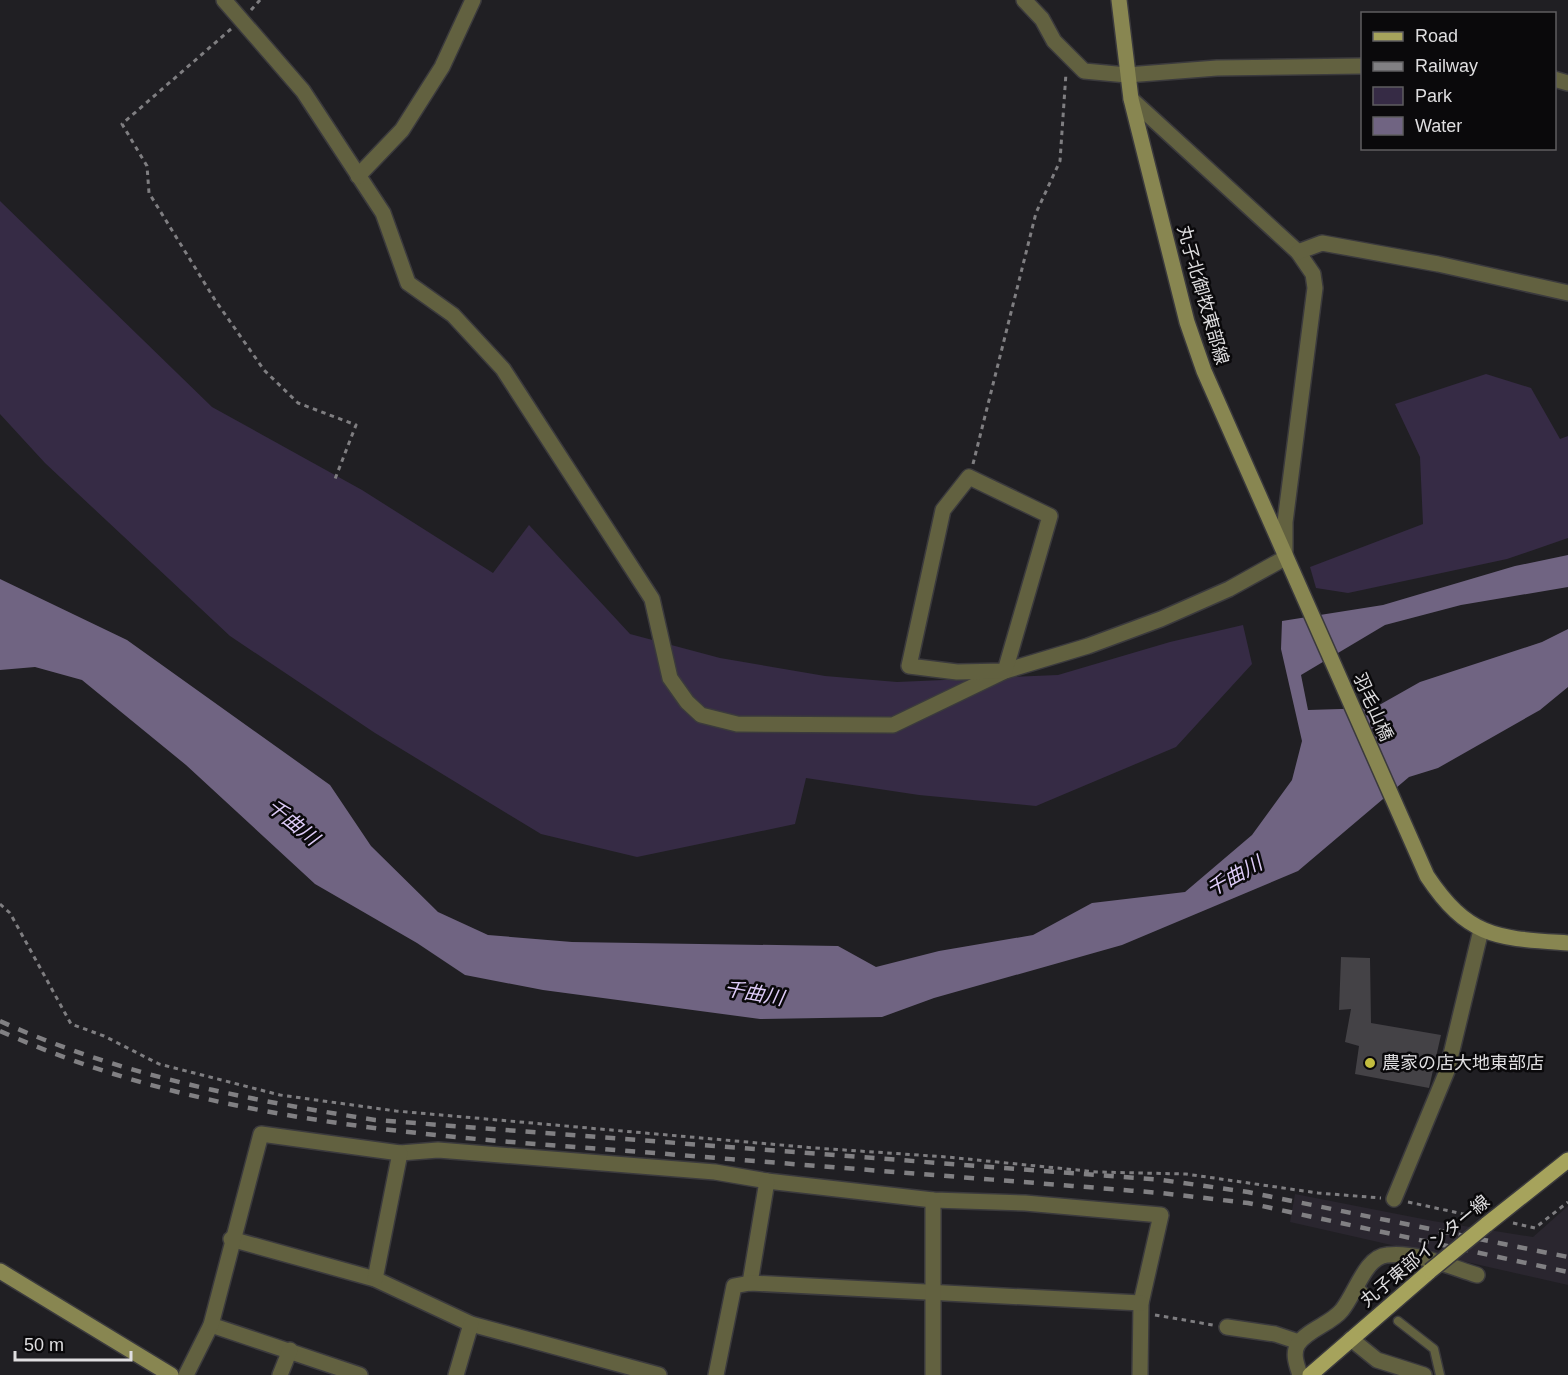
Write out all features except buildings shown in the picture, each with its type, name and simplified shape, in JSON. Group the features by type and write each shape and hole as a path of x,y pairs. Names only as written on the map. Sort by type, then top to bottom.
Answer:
{"main road":[{"name":"丸子北御牧東部線","path":"1119,0 1131,99 1187,322 1204,370 1299,586"},
{"name":"羽毛山橋","path":"1299,586 1427,876 1442,898 1461,917 1481,930"},
{"path":"1481,930 1517,941 1568,943"},
{"name":"丸子東部インター線","path":"1310,1375 1430,1271 1568,1160"},
{"path":"0,1271 167,1374"}],"street":[{"path":"224,0 303,91 383,213 408,283 453,315 503,369 652,598 669,678 687,702 701,715 737,724 894,725 1005,671 1088,646 1161,619 1229,589 1285,558 1285,522 1315,288 1313,274 1298,252 1131,99"},
{"path":"358,176 402,130 442,66 473,0"},
{"path":"1024,0 1033,7 1054,41 1084,71 1127,75 1217,68 1361,66"},
{"path":"1298,252 1322,243 1438,264 1568,292"},
{"path":"969,477 1050,516 1005,671 957,672 909,666 943,510 969,477"},
{"path":"1394,1199 1447,1071 1481,930"},
{"path":"186,1375 210,1324 261,1134 400,1153 438,1150 715,1172 767,1181 933,1200 1025,1203 1161,1215 1141,1308 1140,1375"},
{"path":"375,1279 400,1153"},
{"path":"750,1283 767,1181"},
{"path":"933,1200 933,1375"},
{"path":"231,1239 375,1279 471,1324 659,1375"},
{"path":"1300,1375 1295,1354 1299,1342 1335,1318 1363,1291 1369,1263 1388,1254 1414,1257 1477,1275"},
{"path":"716,1375 734,1286 750,1283 934,1292 1141,1308"},
{"path":"210,1324 360,1375"},
{"path":"456,1375 471,1324"},
{"path":"1227,1327 1275,1334 1299,1342"},
{"path":"1351,1339 1377,1360 1424,1375"},
{"path":"280,1375 290,1350"}],"lane":[{"path":"1398,1321 1434,1349 1440,1375"}],"path":[{"path":"260,0 242,20 122,124 147,166 149,193 215,300 264,370 298,403 356,425 335,479"},
{"path":"969,477 1036,213 1060,161 1068,56"},
{"path":"0,904 10,913 71,1024 104,1036 159,1065 280,1095 396,1111 815,1148 948,1156 1097,1172 1186,1174 1318,1193 1394,1199 1468,1215"},
{"path":"1513,1223 1535,1228 1568,1202"},
{"path":"1141,1308 1227,1327"}],"shaded area":[{"path":"1295,1194 1433,1221 1533,1237 1568,1206 1568,1285 1290,1222"}],"green space":[{"path":"0,201 212,407 362,490 493,573 529,525 630,634 720,658 825,676 897,682 1058,675 1170,642 1243,625 1252,664 1176,747 1036,806 919,795 806,778 795,824 637,857 541,834 375,733 230,636 45,463 0,414"},
{"path":"1486,374 1531,388 1560,439 1568,436 1568,538 1507,559 1348,593 1316,588 1310,567 1423,524 1420,457 1395,404"}],"water":[{"name":"千曲川","path":"1568,555 1568,587 1461,605 1385,625 1301,675 1308,710 1374,708 1420,682 1542,642 1568,629 1568,687 1540,710 1438,768 1409,777 1298,871 1122,945 934,998 882,1017 760,1019 543,990 465,975 417,943 315,884 186,765 82,680 35,667 0,670 0,579 127,640 330,785 371,846 438,912 488,935 572,942 838,946 876,967 939,951 1033,935 1092,903 1185,892 1252,835 1292,780 1302,741 1281,649 1282,621 1383,605 1515,566"}],"railway":[{"path":"0,1021 45,1040 137,1071 279,1104 375,1120 1162,1180 1248,1192 1568,1257"},
{"path":"0,1031 77,1062 155,1086 235,1105 315,1120 479,1139 1161,1193 1248,1203 1568,1272"}],"place":[{"name":"農家の店大地東部店","path":"1370,1063"}]}
